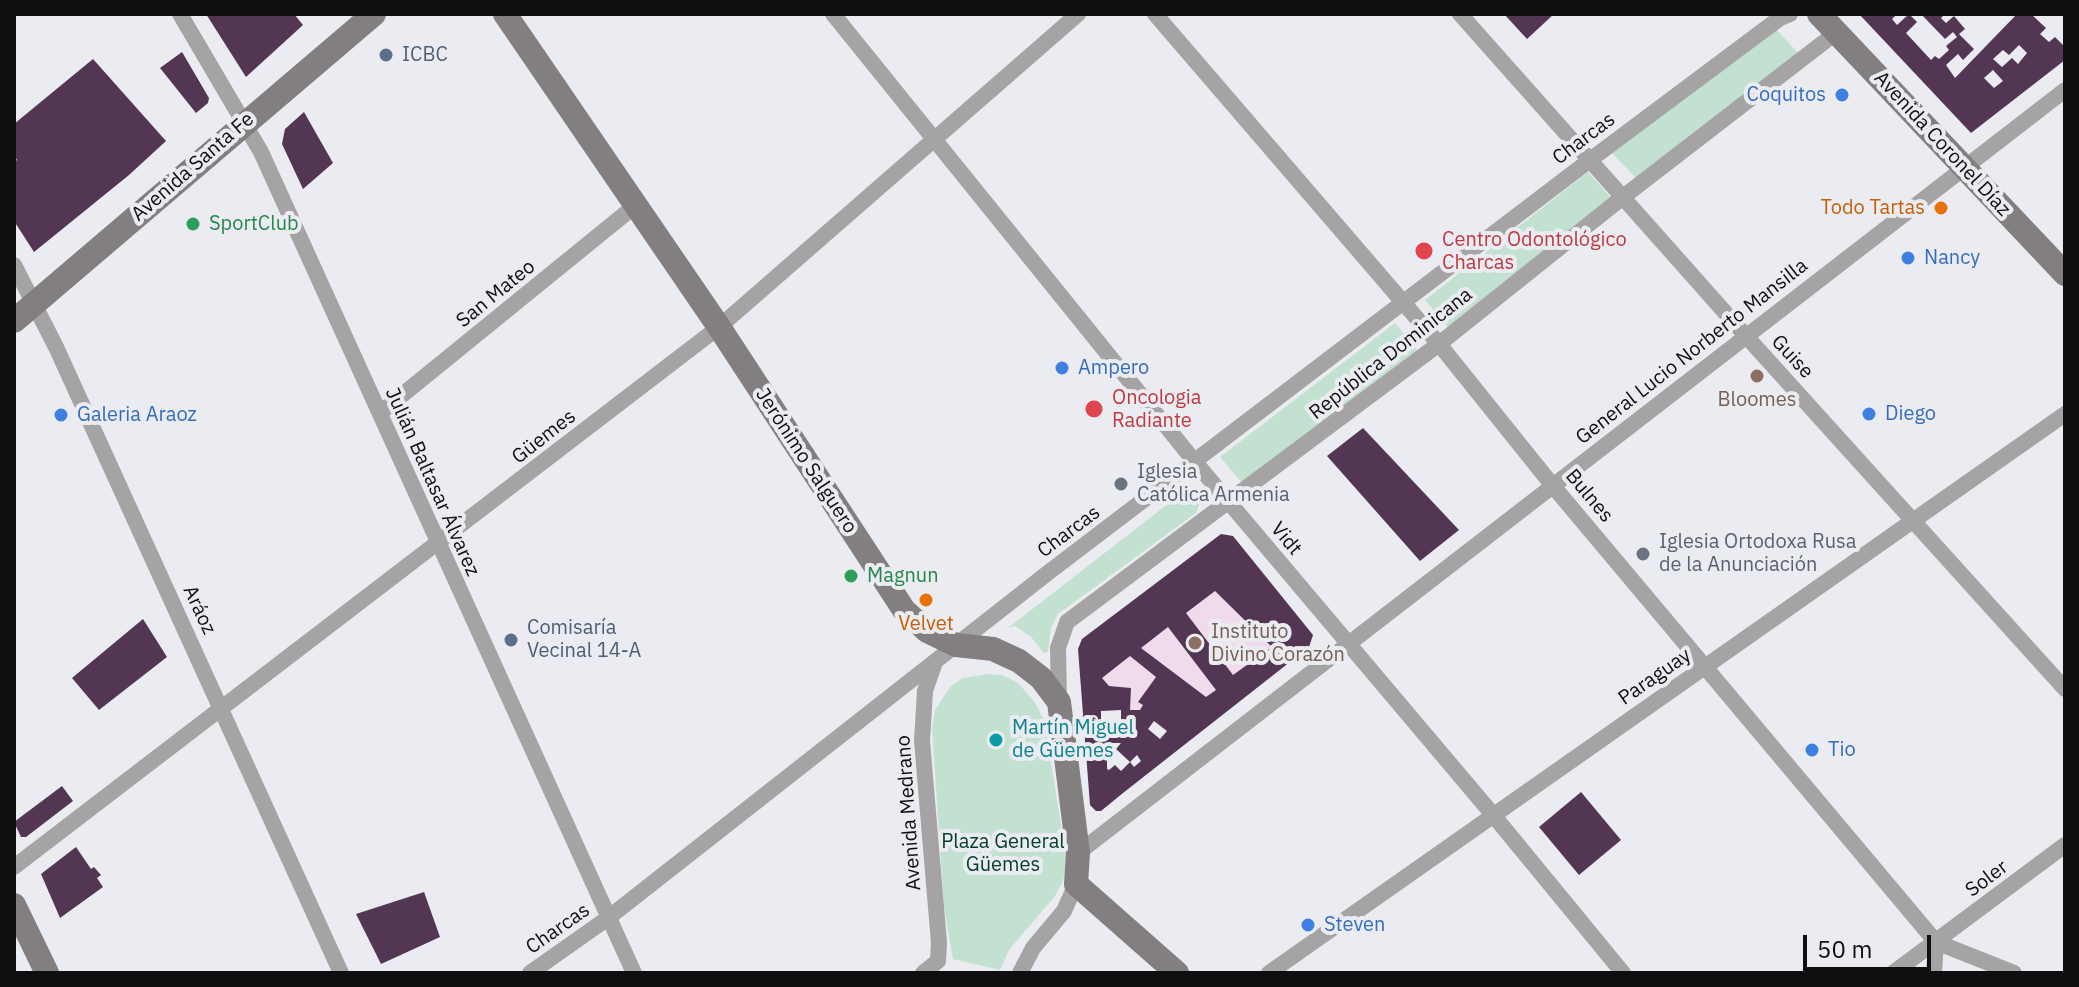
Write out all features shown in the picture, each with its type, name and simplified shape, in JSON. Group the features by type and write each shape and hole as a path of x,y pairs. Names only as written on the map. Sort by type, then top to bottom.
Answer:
{"street":[{"name":"Julián Baltasar Álvarez","path":"180,14 261,152 634,973"},
{"name":"Avenida Santa Fe","path":"14,321 374,14"},
{"name":"Jerónimo Salguero","path":"505,14 719,327 904,610 927,631 956,645 978,646 1006,653 1041,678 1059,702"},
{"name":"Vidt","path":"833,14 1195,462 1623,973"},
{"name":"Güemes","path":"14,867 719,327 1078,14"},
{"name":"Bulnes","path":"1155,14 1439,344 1553,486 1707,665 1936,942 2014,973"},
{"name":"Guise","path":"1460,14 2065,689"},
{"name":"Charcas","path":"530,973 608,918 956,645 1590,160 1780,18 1790,14"},
{"name":"Avenida Coronel Díaz","path":"1819,14 2065,274"},
{"name":"República Dominicana","path":"1059,702 1058,648 1067,622 1439,344 1837,32"},
{"name":"General Lucio Norberto Mansilla","path":"1078,853 2065,90"},
{"name":"San Mateo","path":"380,413 636,205"},
{"name":"Aráoz","path":"14,265 35,302 341,973"},
{"name":"Paraguay","path":"1269,973 2065,414"},
{"name":"Avenida Medrano","path":"923,973 938,961 939,943 922,741 925,691 934,663"},
{"path":"1020,973 1033,948 1064,911 1076,884 1078,853 1059,702"},
{"name":"Soler","path":"1893,973 2065,845"},
{"path":"1076,884 1177,973"},
{"path":"14,905 47,973"},
{"path":"1934,973 1936,942"}],"shaded area":[{"name":"Instituto Divino Corazón","path":"1206,546 1313,635 1309,647 1184,745 1140,711 1130,710 1131,688 1081,684 1078,649 1082,639"}],"green space":[{"path":"1776,29 1800,55 1637,179 1612,153"},
{"path":"1588,172 1613,200 1449,329 1425,300"},
{"path":"1395,323 1419,352 1244,485 1220,457"},
{"path":"1195,489 1203,496 1196,513 1058,614 1051,628 1048,652 1044,653 1031,637 1015,626 1008,628 1182,493"},
{"name":"Plaza General Güemes","path":"1001,675 1017,682 1034,701 1044,720 1067,861 1063,881 1055,896 1009,950 1000,970 953,959 944,908 932,728 935,710 951,686 963,678"}],"building":[{"path":"206,14 294,14 303,25 246,77"},
{"path":"1504,14 1554,14 1527,39"},
{"path":"1859,14 1897,14 1892,19 1897,25 1909,14 1917,22 1906,33 1931,60 1935,56 1939,59 1949,50 1946,46 1957,37 1953,32 1945,39 1921,14 1945,14 1941,18 1946,23 1954,16 1965,29 1959,34 1974,49 1963,60 1958,54 1946,65 1955,78 2017,14 2031,14 2046,28 2040,34 2049,42 2055,37 2065,47 2065,60 1971,133","holes":["2019,45 2027,53 2018,64 2012,58 2002,67 1993,59 2003,50 2009,55","1993,70 2003,81 1994,88 1984,78"]},
{"path":"182,52 209,98 208,103 196,113 160,68"},
{"path":"93,59 166,141 34,252 14,221 14,162 17,160 14,156 14,124"},
{"path":"304,112 333,163 303,189 282,144 285,129"},
{"path":"1363,428 1459,530 1420,561 1327,456"},
{"name":"Instituto Divino Corazón","path":"1221,534 1233,536 1313,635 1309,647 1101,811 1090,805 1078,649 1082,639","holes":["1215,591 1272,647 1233,675 1186,613","1168,627 1216,690 1206,697 1141,648","1130,656 1156,677 1138,702 1143,705 1140,710 1130,710 1131,688 1109,686 1102,678","1121,710 1121,724 1101,723 1101,711","1154,721 1167,731 1160,739 1148,729","1107,743 1121,743 1116,749 1130,762 1121,771 1115,765 1107,769","1137,755 1141,761 1134,767 1130,762"]},
{"path":"143,619 167,657 99,710 72,678"},
{"path":"62,786 73,801 26,837 21,837 14,822"},
{"path":"1581,792 1621,840 1579,875 1539,827"},
{"path":"76,847 91,869 94,867 101,875 97,878 103,887 60,918 41,874"},
{"path":"424,892 440,937 381,964 356,914"}],"place":[{"name":"ICBC","path":"386,55"},
{"name":"Coquitos","path":"1842,95"},
{"name":"Todo Tartas","path":"1941,208"},
{"name":"SportClub","path":"193,224"},
{"name":"Centro Odontológico Charcas","path":"1424,251"},
{"name":"Nancy","path":"1908,258"},
{"name":"Ampero","path":"1062,368"},
{"name":"Bloomes","path":"1757,376"},
{"name":"Oncologia Radiante","path":"1094,409"},
{"name":"Diego","path":"1869,414"},
{"name":"Galeria Araoz","path":"61,415"},
{"name":"Iglesia Católica Armenia","path":"1121,484"},
{"name":"Iglesia Ortodoxa Rusa de la Anunciación","path":"1643,554"},
{"name":"Magnun","path":"851,576"},
{"name":"Velvet","path":"926,600"},
{"name":"Comisaría Vecinal 14-A","path":"511,640"},
{"name":"Instituto Divino Corazón","path":"1195,643"},
{"name":"Martín Miguel de Güemes","path":"996,740"},
{"name":"Tio","path":"1812,750"},
{"name":"Steven","path":"1308,925"}]}
